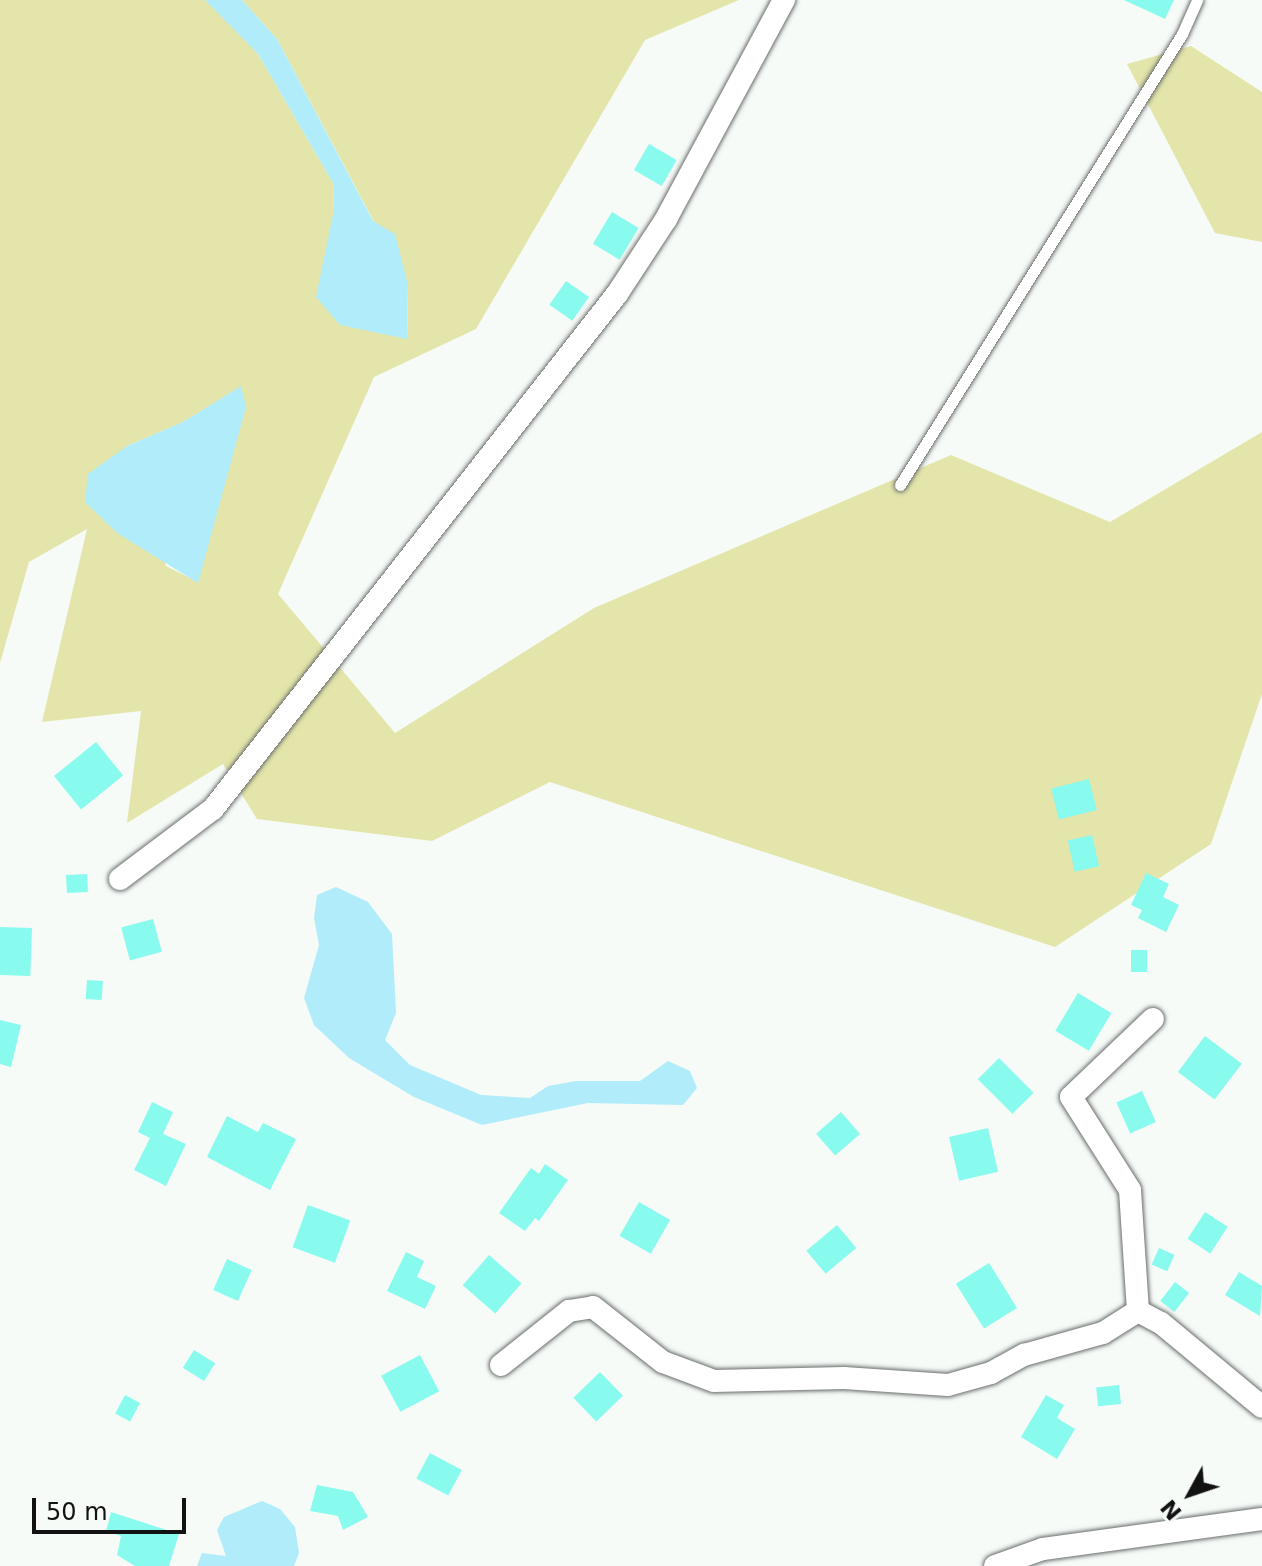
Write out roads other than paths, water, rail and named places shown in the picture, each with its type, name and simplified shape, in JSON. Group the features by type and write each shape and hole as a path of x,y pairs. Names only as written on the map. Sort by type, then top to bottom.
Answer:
{"street":[{"path":"120,879 213,809 617,294 666,219 784,0"},
{"path":"1138,1311 1130,1190 1071,1097 1153,1019"},
{"path":"501,1365 569,1311 593,1307 663,1362 714,1381 844,1378 948,1385 991,1373 1024,1355 1103,1333 1138,1311"},
{"path":"1138,1311 1161,1323 1262,1407"},
{"path":"995,1566 1043,1549 1262,1519"}],"lane":[{"path":"900,485 1182,34 1197,0"}],"water":[{"path":"205,0 242,0 277,39 373,221 395,234 408,285 407,339 340,325 316,297 334,210 333,183 258,54"},
{"path":"241,386 246,407 198,583 117,533 85,502 88,474 127,446 183,422"},
{"path":"336,887 368,902 392,934 396,1013 385,1040 410,1065 481,1095 530,1098 548,1086 576,1081 640,1081 668,1061 690,1071 697,1088 683,1105 588,1103 482,1125 414,1097 349,1058 314,1025 304,998 319,945 314,918 317,895"},
{"path":"262,1501 280,1509 295,1527 299,1553 294,1566 197,1566 202,1553 226,1556 217,1530 224,1517"}]}
